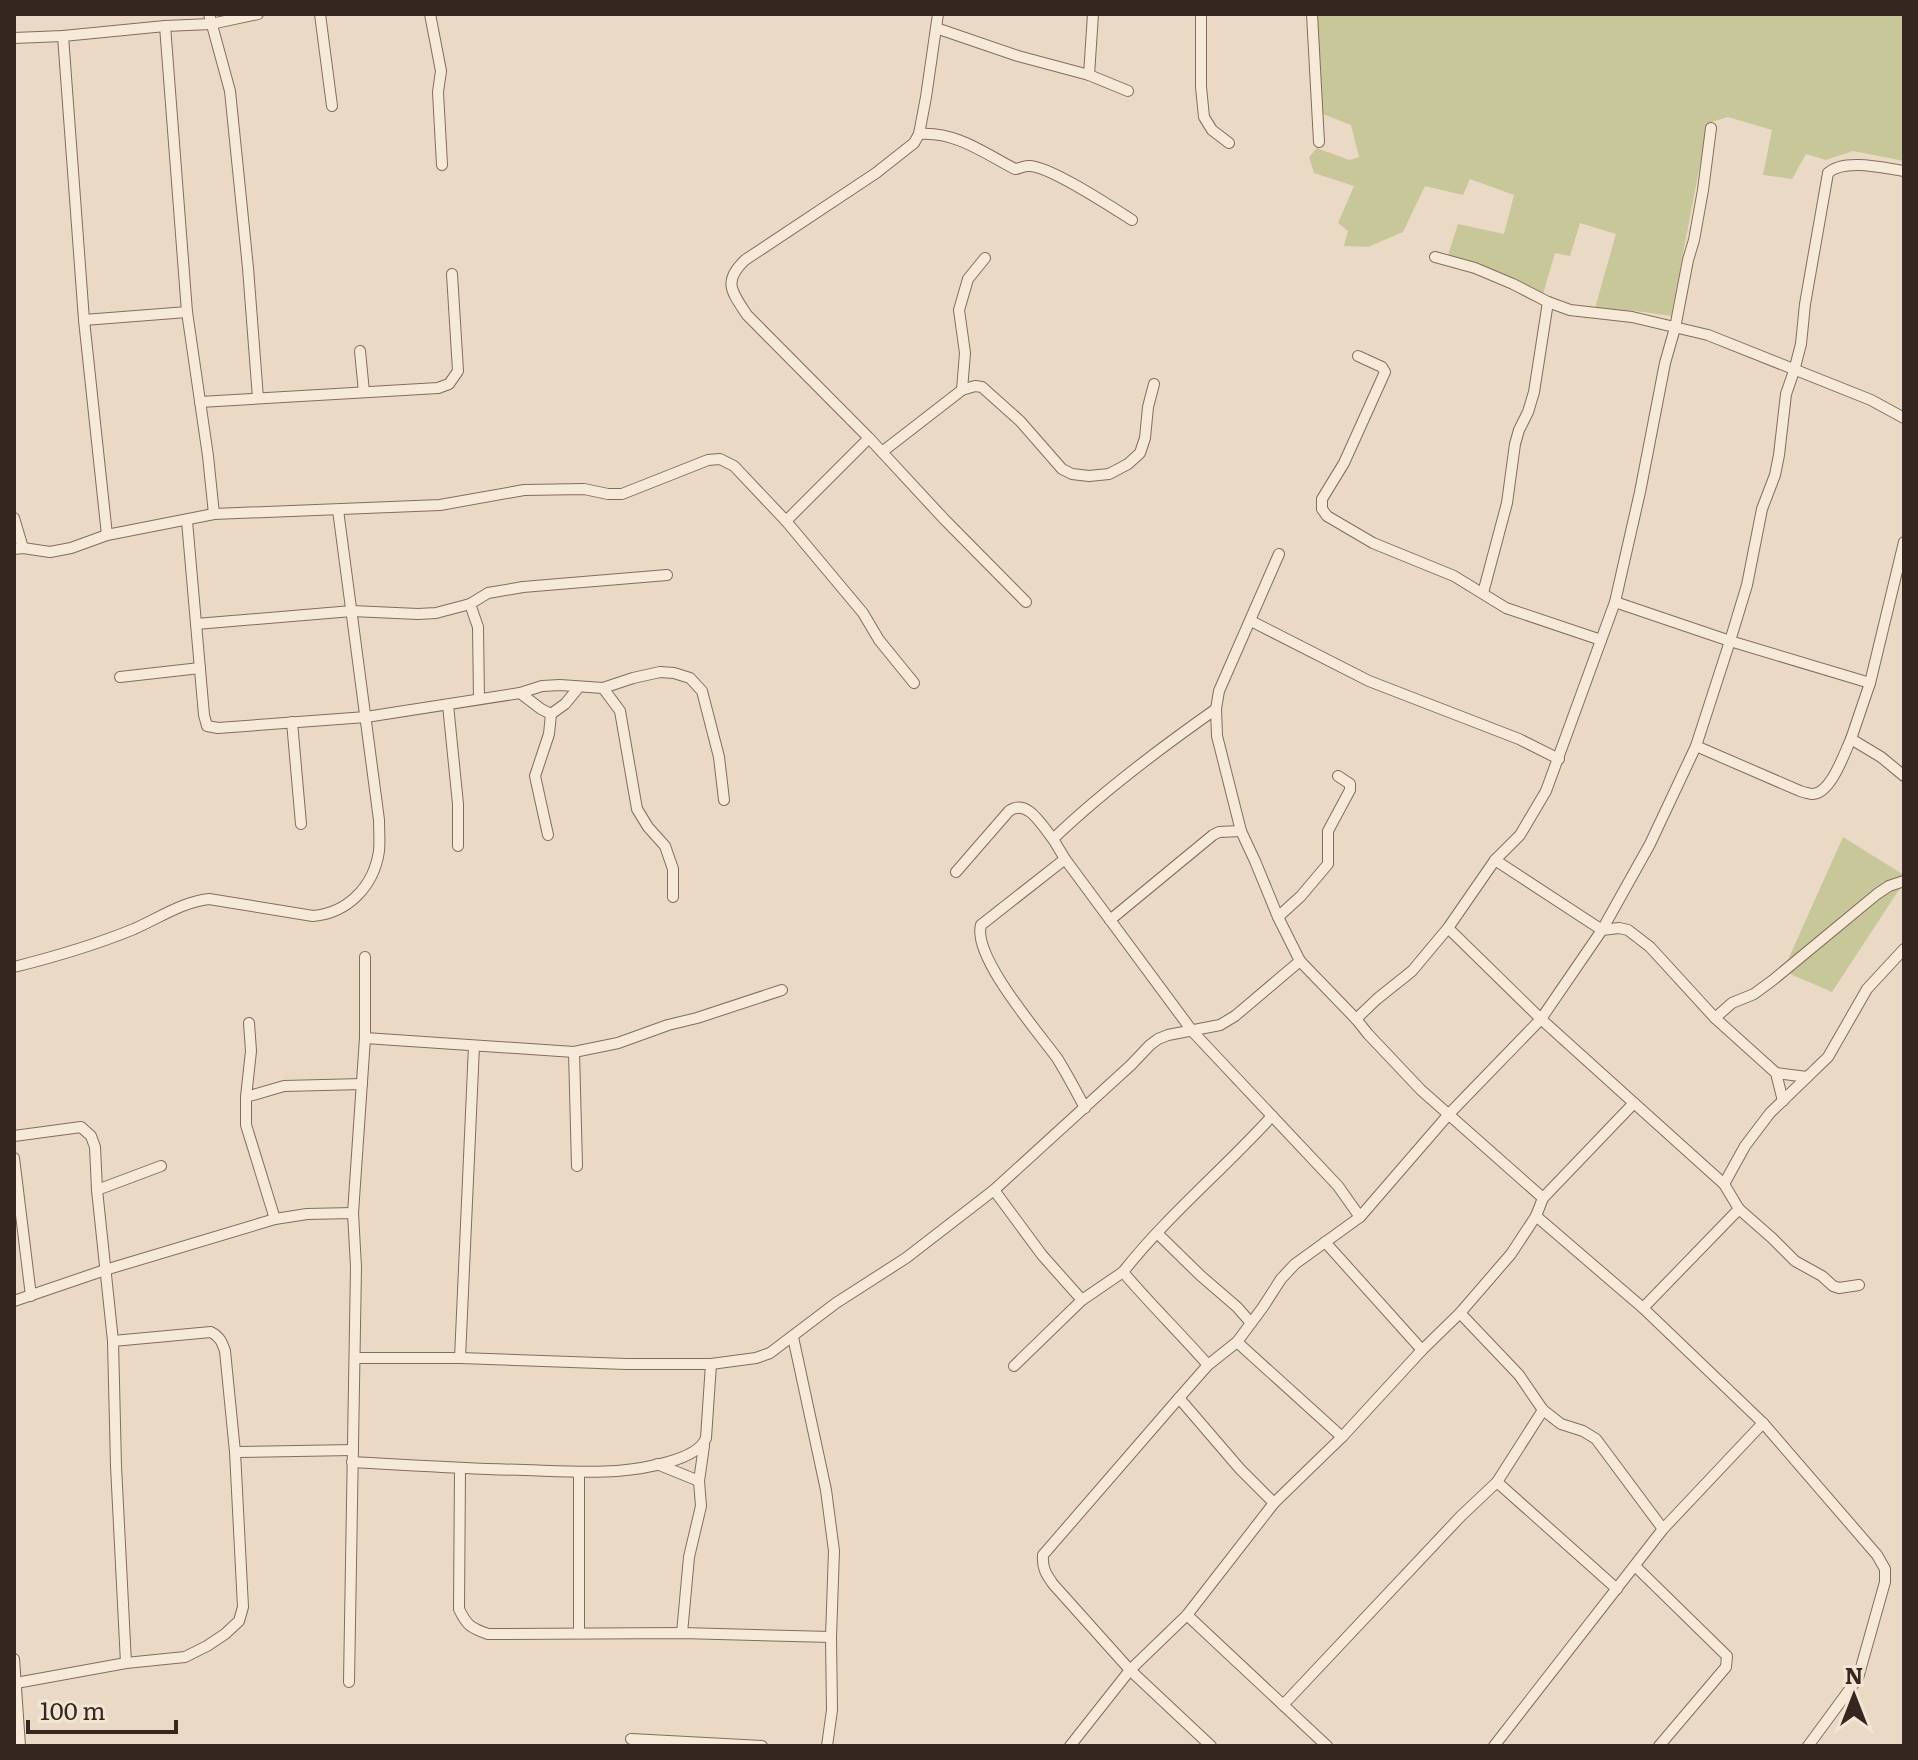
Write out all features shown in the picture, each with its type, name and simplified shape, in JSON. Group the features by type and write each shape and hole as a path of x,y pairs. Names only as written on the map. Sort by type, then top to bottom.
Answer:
{"street":[{"path":"14,38 165,26 258,14"},
{"path":"320,14 332,106"},
{"path":"430,14 441,71 438,92 442,165"},
{"path":"938,14 919,134 914,143 876,173 745,260 735,269 731,280 732,292 747,315 1026,602"},
{"path":"1089,75 1093,14"},
{"path":"1201,14 1204,117 1212,130 1229,143"},
{"path":"1312,14 1319,142"},
{"path":"210,19 230,91 258,398"},
{"path":"165,26 187,312 214,514"},
{"path":"936,28 1018,56 1089,75 1128,91"},
{"path":"63,36 84,320 107,535"},
{"path":"1356,1019 1412,971 1448,928 1495,860 1520,835 1546,791 1559,759 1615,602 1697,224 1711,128"},
{"path":"919,134 936,132 950,136 1015,169 1030,166 1043,170 1084,189 1132,220"},
{"path":"1211,1746 1130,1670 1053,1584 1046,1574 1043,1555 1208,1365 1237,1342 1281,1279 1295,1264 1360,1217 1449,1114 1541,1019 1602,930 1650,844 1696,746 1747,585 1762,509 1775,475 1786,394 1801,344 1828,173 1842,165 1904,171"},
{"path":"1435,257 1475,268 1570,310 1632,317 1708,335 1871,400 1904,418"},
{"path":"962,390 965,353 959,310 968,279 985,258"},
{"path":"200,402 438,388 449,384 458,371 452,274"},
{"path":"1483,593 1507,503 1515,444 1534,392 1548,302"},
{"path":"84,320 187,312"},
{"path":"360,351 364,392"},
{"path":"1358,356 1382,367 1385,372 1344,463 1322,499 1322,509 1327,516 1373,543 1454,576 1506,608 1601,640"},
{"path":"882,452 962,390 975,386 982,387 1020,421 1062,469 1089,476 1109,474 1140,453 1154,384"},
{"path":"786,521 869,438"},
{"path":"14,518 18,549 50,552 107,535 214,514 440,505 524,490 584,489 622,494 708,460 720,459 734,466 786,521 863,613 879,640 914,683"},
{"path":"14,967 132,929 193,901 209,899 313,916 329,915 352,903 370,881 379,853 379,820 338,510"},
{"path":"187,521 207,726 218,728 366,717 520,693 542,686 603,688 660,672 674,673 690,678 702,691 719,757 724,800"},
{"path":"1696,746 1800,791 1812,795 1823,791 1833,778 1851,739 1870,683 1904,542"},
{"path":"1279,554 1219,691 1216,709 1217,736 1241,831 1300,961 1421,1090 1543,1198"},
{"path":"196,624 352,611 436,613 470,604 488,593 523,587 667,575"},
{"path":"1615,602 1870,683"},
{"path":"470,604 478,627 479,699"},
{"path":"1251,621 1369,681 1519,739 1559,759"},
{"path":"120,677 200,668"},
{"path":"548,835 535,776 549,734 551,714 565,704 579,687"},
{"path":"603,688 620,711 637,809 665,846 670,860 673,897"},
{"path":"520,693 551,714"},
{"path":"448,705 458,804 458,846"},
{"path":"1053,839 1089,805 1160,748 1216,709"},
{"path":"292,722 301,824"},
{"path":"1851,739 1881,757 1904,776"},
{"path":"1278,917 1328,864 1328,831 1350,790 1350,784 1338,776"},
{"path":"956,872 1009,811 1015,807 1030,811 1193,1032 1338,1186 1360,1217"},
{"path":"1110,920 1213,835 1241,831"},
{"path":"1065,859 981,925 980,935 996,975 1059,1061 1085,1108"},
{"path":"1495,860 1602,930 1628,930 1650,947 1715,1018 1776,1073 1783,1101"},
{"path":"1715,1018 1732,1003 1754,994 1773,980 1877,894 1904,881"},
{"path":"1448,928 1541,1019 1724,1184 1739,1209 1795,1261 1833,1286 1859,1285"},
{"path":"349,1682 356,1267 353,1213 365,1038 365,957"},
{"path":"1724,1184 1745,1146 1770,1113 1828,1057 1867,989 1901,957"},
{"path":"355,1358 711,1364 770,1353 836,1303 906,1258 994,1190 1158,1039 1220,1025 1300,961"},
{"path":"365,1038 574,1052 618,1043 782,990"},
{"path":"249,1023 251,1051 246,1125 275,1219"},
{"path":"460,1358 474,1046"},
{"path":"574,1052 577,1166"},
{"path":"1776,1073 1807,1077"},
{"path":"246,1097 284,1086 362,1084"},
{"path":"1070,1746 1130,1670 1187,1615 1274,1503 1342,1437 1460,1313 1511,1254 1536,1216 1543,1198 1634,1103"},
{"path":"1014,1366 1082,1300 1123,1272 1143,1246 1272,1116"},
{"path":"14,1136 81,1127 91,1136 95,1147 113,1341 126,1663"},
{"path":"14,1158 31,1296"},
{"path":"97,1190 161,1166"},
{"path":"994,1190 1042,1255 1082,1300"},
{"path":"1643,1308 1739,1209"},
{"path":"14,1301 275,1219 307,1214 353,1213"},
{"path":"1536,1216 1643,1308 1763,1423 1877,1555 1885,1569 1885,1582 1858,1678 1808,1746"},
{"path":"1157,1233 1251,1323"},
{"path":"1325,1242 1422,1350"},
{"path":"1123,1272 1208,1365"},
{"path":"1460,1313 1519,1375 1543,1410 1561,1424 1596,1439 1663,1529"},
{"path":"16,1683 126,1663 185,1657 207,1646 239,1621 243,1607 235,1452 225,1351 218,1336 211,1332 113,1341"},
{"path":"793,1337 812,1419 834,1551 832,1710 827,1746"},
{"path":"1237,1342 1342,1437"},
{"path":"682,1633 689,1557 701,1506 699,1481 706,1438 711,1364"},
{"path":"1179,1398 1240,1469 1274,1503"},
{"path":"1283,1705 1461,1516 1497,1482 1543,1410"},
{"path":"1494,1746 1663,1529 1763,1423"},
{"path":"235,1452 352,1456 460,1468 579,1472 627,1470 657,1464 686,1457 704,1446"},
{"path":"657,1464 699,1481"},
{"path":"460,1468 459,1609 472,1629 488,1634 682,1633 831,1637"},
{"path":"579,1472 579,1633"},
{"path":"1497,1482 1617,1589"},
{"path":"1635,1566 1727,1656 1726,1667 1659,1746"},
{"path":"1187,1615 1327,1746"},
{"path":"14,1659 20,1746"},
{"path":"631,1739 762,1746"}],"green space":[{"path":"1317,14 1904,14 1904,161 1853,151 1826,160 1806,154 1792,179 1763,175 1772,130 1728,117 1708,123 1671,316 1595,308 1616,234 1580,223 1570,256 1555,253 1543,294 1448,255 1458,224 1504,234 1514,195 1470,179 1463,195 1425,186 1403,232 1368,247 1344,246 1348,231 1338,223 1354,186 1314,173 1309,157 1317,148 1349,160 1359,157 1351,125 1323,114"},
{"path":"1843,837 1904,875 1904,882 1832,992 1783,971"}]}
